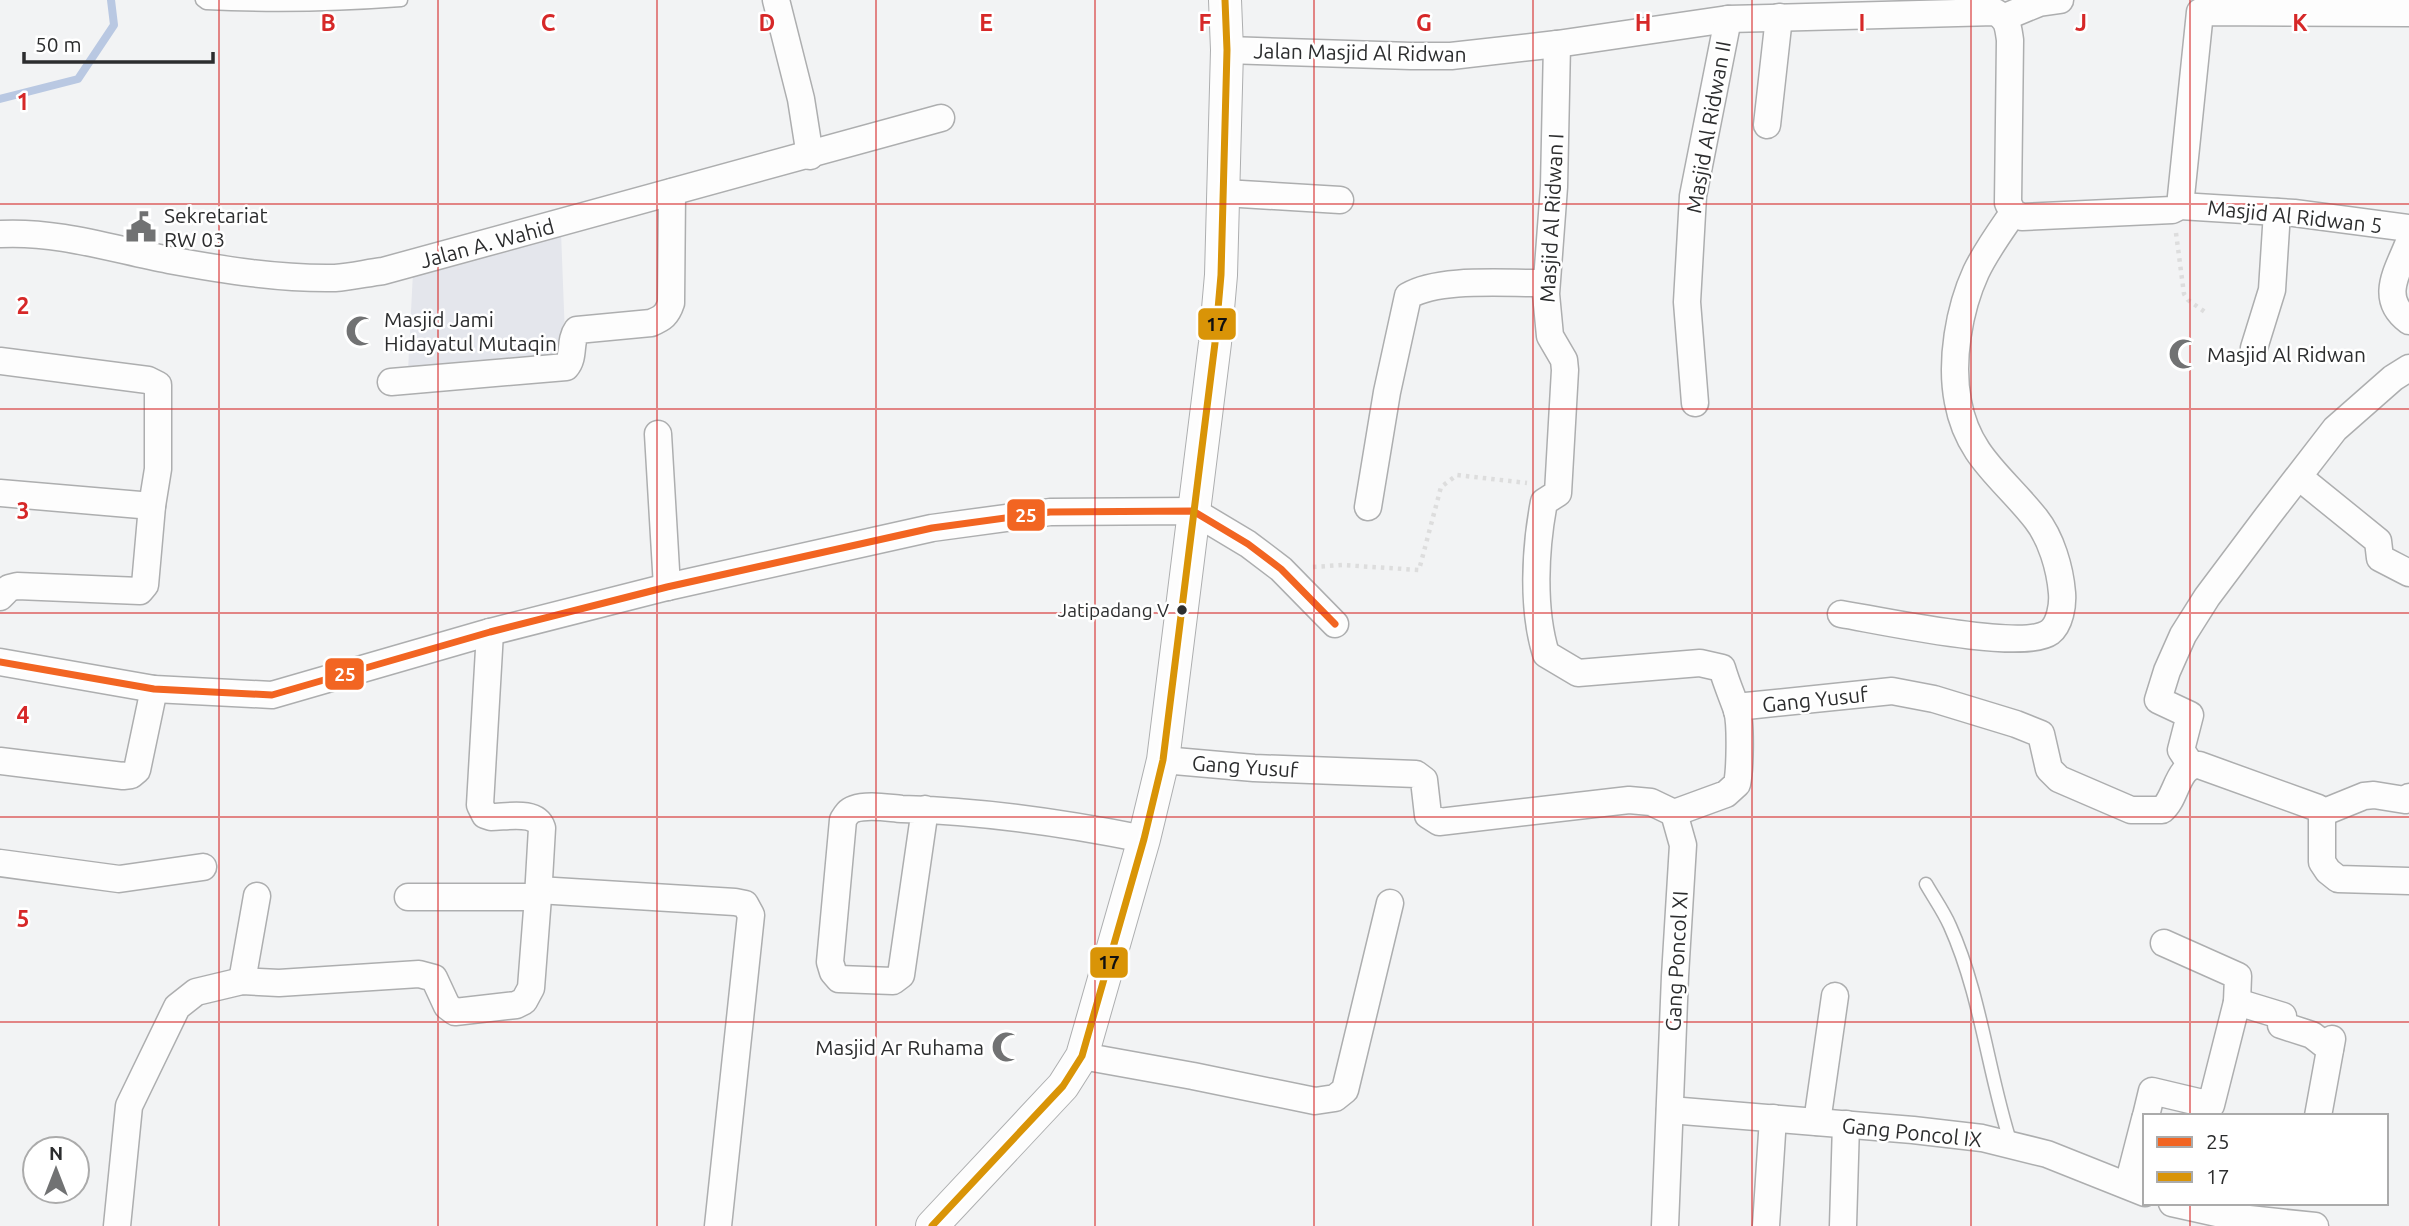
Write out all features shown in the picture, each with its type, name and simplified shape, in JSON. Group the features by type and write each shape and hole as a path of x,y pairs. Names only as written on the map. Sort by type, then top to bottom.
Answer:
{"street":[{"path":"776,0 801,99 810,156"},
{"path":"932,1226 1063,1086 1082,1056 1144,839 1163,760 1221,275 1227,50 1225,0"},
{"path":"1991,8 2046,1"},
{"path":"1991,8 2008,23 2008,203 2012,213 2022,217 2172,210 2180,206 2195,6 2404,9"},
{"name":"Jalan Masjid Al Ridwan","path":"1227,50 1411,57 1486,53 1557,44 1693,12 1728,19 1991,8"},
{"path":"1767,125 1779,17"},
{"name":"Masjid Al Ridwan II","path":"1695,403 1687,302 1693,196 1728,19"},
{"name":"Masjid Al Ridwan I","path":"1557,44 1554,187 1546,283 1550,336 1564,360 1565,370 1558,493 1544,502 1538,533 1537,573 1541,637 1546,654 1578,673 1700,663 1722,668 1737,711"},
{"name":"Jalan A. Wahid","path":"0,233 73,237 168,260 234,271 286,277 337,278 383,271 941,118"},
{"path":"391,382 566,367 570,362 573,336 577,330 651,323 662,318 667,314 671,303 673,192"},
{"path":"1224,193 1340,200"},
{"name":"Masjid Al Ridwan 5","path":"2180,206 2277,212 2409,228"},
{"path":"2253,348 2273,285 2277,212"},
{"path":"1841,614 2012,640 2042,636 2049,633 2057,621 2062,595 2051,545 2036,518 1986,465 1973,444 1963,421 1955,381 1962,316 1969,290 1976,271 2012,213"},
{"path":"2409,242 2391,294 2397,309 2409,321"},
{"path":"1368,507 1387,392 1408,296 1419,290 1443,285 1546,283"},
{"path":"0,360 154,382 158,386 158,469 145,585 140,591 17,586 9,588 0,597"},
{"path":"2409,368 2393,378 2335,429 2207,597 2183,635 2158,700 2190,715 2181,750 2191,765 2199,765 2314,805 2322,813 2322,862 2338,879 2409,881"},
{"path":"658,434 667,587"},
{"path":"2299,477 2378,541 2380,558 2409,573"},
{"path":"0,493 152,506"},
{"path":"0,662 154,688 272,695 491,632 667,587 944,526 1050,512 1193,511 1248,544 1281,569 1335,624"},
{"path":"117,1226 129,1106 177,1007 197,992 243,981 279,983 419,974 434,978 447,1006 455,1012 516,1005 524,1001 531,988 540,822 533,817 491,817 482,811 480,805 491,632"},
{"path":"0,761 111,775 131,775 138,771 154,688"},
{"name":"Gang Yusuf","path":"1163,760 1254,768 1416,774 1424,780 1428,815 1439,822 1629,800 1651,802 1675,815 1726,794 1737,784 1740,762 1737,711 1746,706 1880,691 1934,699 2041,734 2048,764 2059,779 2131,810 2152,812 2166,807 2185,770 2191,765"},
{"path":"2322,813 2364,796 2405,800 2409,797"},
{"path":"925,809 901,975 893,981 839,979 830,962 843,820 849,811 862,807 925,809 1026,818 1144,839"},
{"name":"Gang Poncol XI","path":"1665,1226 1683,845 1675,815"},
{"path":"0,863 120,879 203,867"},
{"path":"408,897 538,894 745,904 751,915 718,1226"},
{"path":"243,981 257,896"},
{"path":"1082,1056 1315,1101 1340,1096 1345,1090 1390,903"},
{"path":"2146,1114 2152,1091 2211,1105 2237,1002 2238,976 2164,943"},
{"path":"1817,1122 1835,996"},
{"path":"2237,1002 2283,1016 2281,1025 2331,1044 2318,1114"},
{"name":"Gang Poncol IX","path":"1670,1110 1913,1129 1982,1138 2047,1154 2136,1189"},
{"path":"1766,1226 1773,1118"},
{"path":"1843,1226 1846,1124"},
{"path":"2136,1189 2143,1134"},
{"path":"2181,1205 2239,1218 2304,1220"}],"lane":[{"path":"202,0 206,3 273,5 335,5 401,0"},
{"path":"1926,884 1950,925 1969,982 2011,1144"}],"path":[{"path":"2179,253 2184,294 2205,312"},
{"path":"1281,569 1342,565 1419,570 1441,487 1457,475 1558,485"}],"shaded area":[{"path":"561,232 566,362 408,371 413,272"}],"waterway":[{"path":"0,99 78,79 114,25 111,0"}],"transit line":[{"name":"17","path":"932,1226 1063,1086 1082,1056 1144,839 1163,760 1215,343 1221,275 1227,50 1225,0"},
{"name":"25","path":"0,662 154,689 272,695 490,632 667,587 932,528 1050,512 1193,511 1248,544 1281,569 1335,624"}],"place":[{"name":"Sekretariat RW 03","path":"141,227"},
{"name":"Masjid Jami Hidayatul Mutaqin","path":"361,331"},
{"name":"Masjid Al Ridwan","path":"2184,354"},
{"name":"Jatipadang V","path":"1182,610"},
{"name":"Masjid Ar Ruhama","path":"1007,1047"}]}
